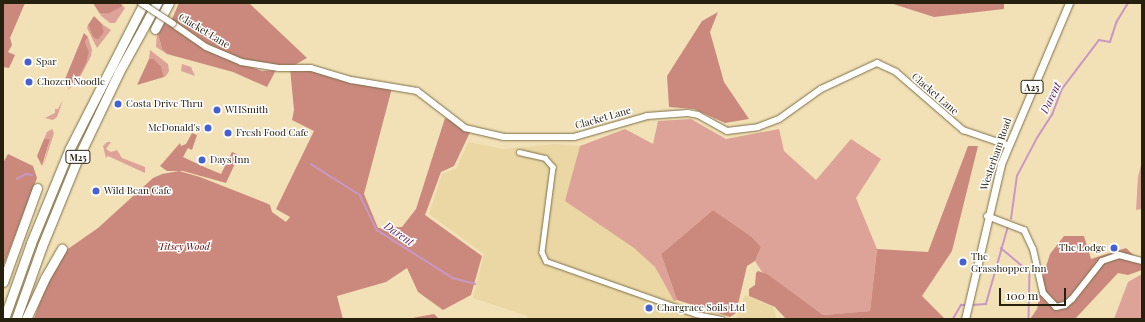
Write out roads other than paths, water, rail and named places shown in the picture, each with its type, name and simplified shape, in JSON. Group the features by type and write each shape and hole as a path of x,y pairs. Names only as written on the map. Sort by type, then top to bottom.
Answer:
{"highway":[{"name":"M25","path":"4,319 33,236 70,148 143,3"},
{"name":"M25","path":"16,319 50,224 81,151 117,77 157,3"},
{"path":"155,29 169,3"},
{"path":"3,282 37,188"},
{"path":"26,319 45,278 62,249"}],"main road":[{"name":"Westerham Road","path":"965,319 987,216 1008,145 1069,3"}],"street":[{"name":"Clacket Lane","path":"143,3 206,47 241,62 279,68 311,68 351,80 417,91 465,128 504,137 574,137 647,116 688,113 698,115 727,131 758,127 780,119 818,90 877,63 896,72 963,130 1008,145"},
{"path":"519,152 545,158 553,168 542,252 546,262 696,314 722,319"},
{"path":"987,216 1024,230 1033,249 1041,288 1047,300 1056,307 1065,305 1072,299 1102,261 1119,255 1142,261"}],"waterway":[{"name":"Darent","path":"1011,219 1017,176 1037,138 1052,115 1062,89 1099,40 1110,42 1116,23 1128,3"},
{"name":"Darent","path":"311,164 360,195 377,230 453,278 475,284"},
{"path":"17,179 26,174 32,175"},
{"name":"Darent","path":"972,305 986,304 1008,226"},
{"path":"1001,248 1030,272 1029,319"},
{"name":"Darent","path":"953,319 961,305 966,305"}],"place":[{"name":"Spar","path":"28,62"},
{"name":"Chozen Noodle","path":"29,82"},
{"name":"Costa Drive Thru","path":"118,104"},
{"name":"WHSmith","path":"217,110"},
{"name":"McDonald's","path":"208,128"},
{"name":"Fresh Food Cafe","path":"228,133"},
{"name":"Days Inn","path":"202,160"},
{"name":"Wild Bean Cafe","path":"96,191"},
{"name":"The Lodge","path":"1114,248"},
{"name":"The Grasshopper Inn","path":"963,262"},
{"name":"Chargrace Soils Ltd","path":"649,308"}],"park label":[{"name":"Titsey Wood","path":"184,247"}]}
